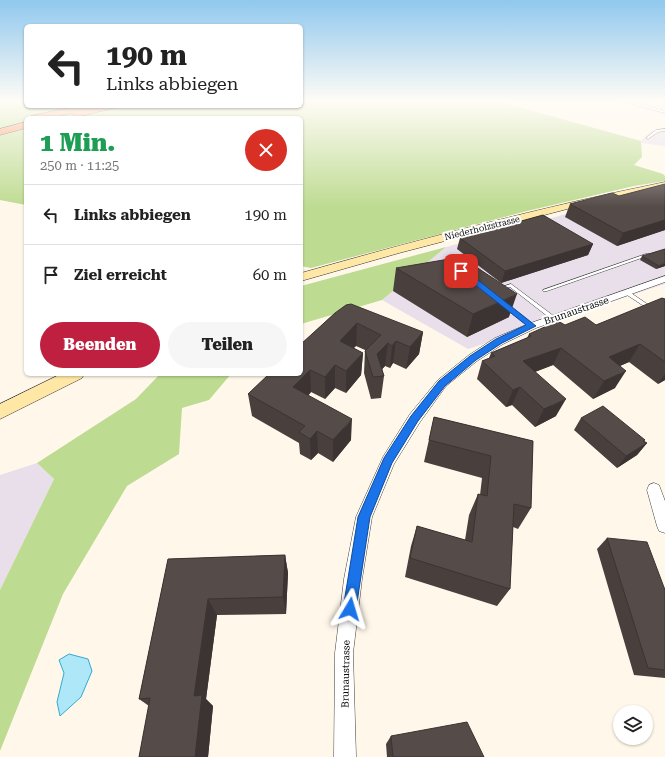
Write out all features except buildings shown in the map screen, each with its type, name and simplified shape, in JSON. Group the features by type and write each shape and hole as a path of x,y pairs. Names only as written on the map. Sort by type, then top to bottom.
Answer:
{"main road":[{"name":"Niederholzstrasse","path":"303,276 395,250 570,205 665,185"},
{"path":"0,412 72,376"}],"street":[{"name":"Brunaustrasse","path":"345,757 344,653 353,579 364,517 388,461 415,418 442,383 473,358 493,345 532,326 665,279"},
{"path":"654,490 665,526"}],"lane":[{"path":"545,290 658,252"},
{"path":"489,292 511,285 553,318"},
{"path":"626,292 665,318"},
{"path":"501,302 532,326"}],"shaded area":[{"path":"645,136 665,136 665,146 642,143 641,141"},
{"path":"665,189 665,284 468,349 382,300 446,247 646,192"},
{"path":"37,463 54,479 0,590 0,475"}],"green space":[{"path":"0,136 24,136 24,205 0,200"},
{"path":"303,136 624,136 641,141 642,157 634,165 663,174 665,176 665,181 634,186 527,211 311,268 303,266"},
{"path":"446,247 382,300 303,323 303,285"},
{"path":"158,376 229,376 209,400 182,408 179,454 127,486 63,594 0,751 0,590 54,479 37,463 136,399"}],"water":[{"path":"69,654 88,659 92,671 81,697 60,716 57,702 64,673 59,660"}],"route":[{"path":"350,609 353,579 364,517 388,461 415,418 442,383 473,358 499,341 532,326 461,271"}]}
